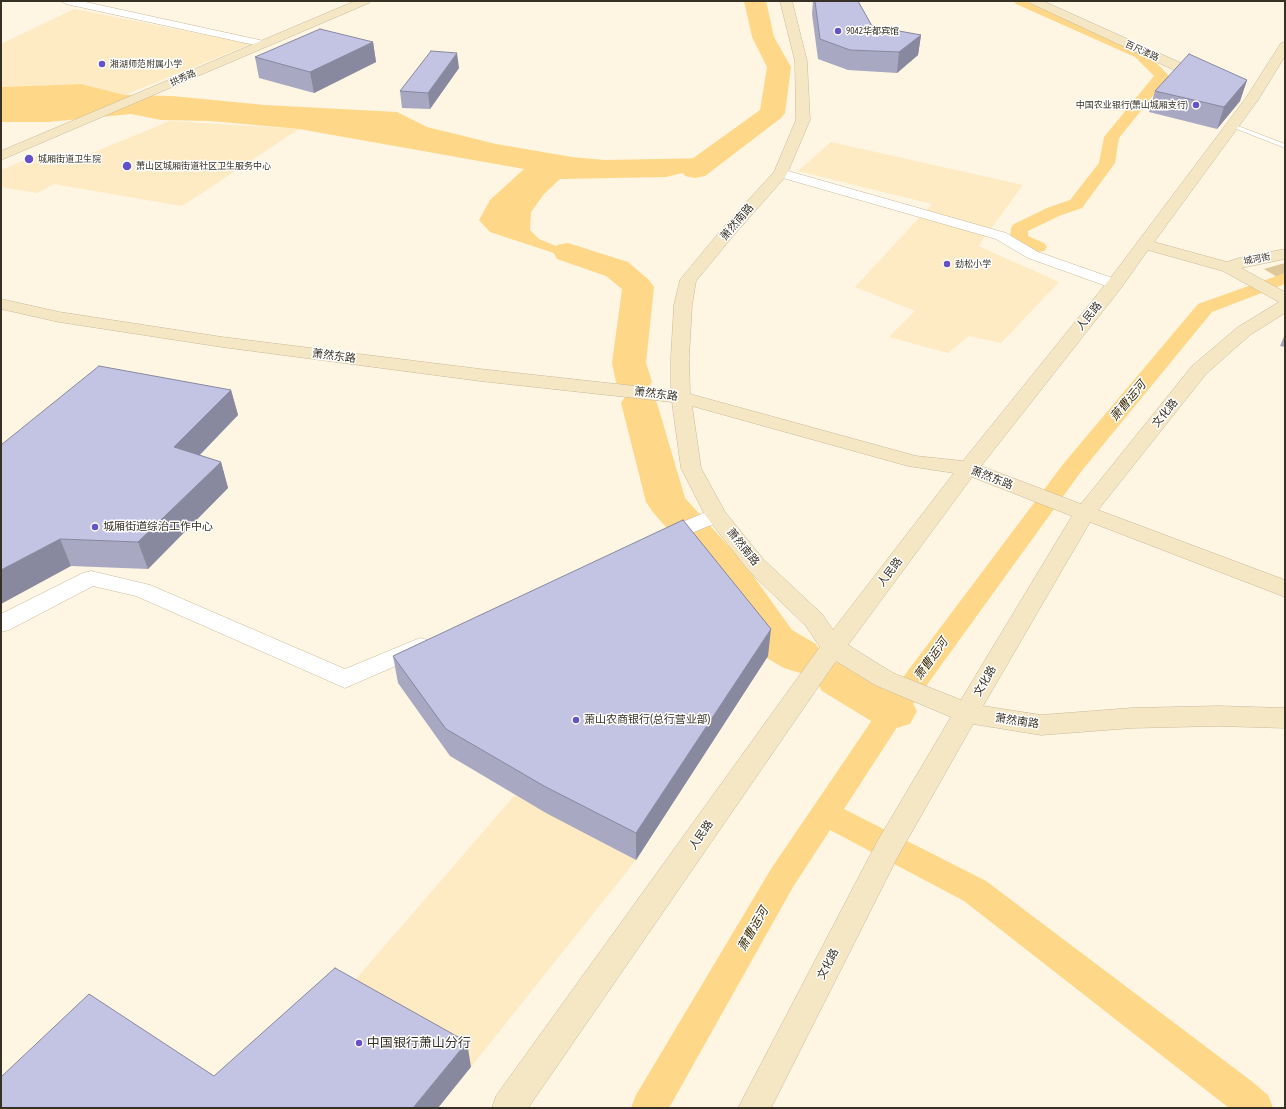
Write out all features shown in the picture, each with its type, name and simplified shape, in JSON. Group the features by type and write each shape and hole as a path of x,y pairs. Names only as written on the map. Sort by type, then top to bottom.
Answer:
{"street":[{"path":"66,1 264,44"},
{"name":"拱秀路","path":"1,156 364,1"},
{"name":"萧然南路","path":"786,1 801,61 803,120 780,173 688,280 683,305 680,357 681,397 691,468 716,515 756,565 814,620 833,647 884,679 957,710 1041,725 1132,718 1218,716 1285,718"},
{"name":"百尺溇路","path":"1034,1 1215,84"},
{"name":"人民路","path":"508,1108 833,647 968,468 1115,284 1231,125 1244,97 1285,46"},
{"path":"780,173 1001,236 1033,255 1115,284"},
{"path":"1144,244 1229,268 1285,299"},
{"name":"城河街","path":"1229,268 1239,263 1285,254"},
{"name":"萧然东路","path":"1,304 59,317 222,342 480,375 681,397 915,462 968,468 1285,590"},
{"name":"文化路","path":"754,1108 887,850 915,802 957,710 1078,511 1200,370 1244,331 1285,306"},
{"path":"645,546 716,515"},
{"path":"1,624 91,578 142,590 345,679 438,638"}],"lane":[{"path":"1231,125 1285,146"}],"shaded area":[{"name":"湘湖师范附属小学","path":"74,9 251,44 125,95 81,84 1,87 1,44"},
{"path":"81,84 125,95 172,96 265,105 397,112 427,127 496,144 572,157 605,160 712,158 695,170 666,177 560,179 544,194 531,212 530,230 539,239 568,251 566,257 490,232 479,220 490,200 524,169 299,129 211,121 161,120 131,114 48,122 1,122 1,87"},
{"name":"萧山区城厢街道社区卫生服务中心","path":"170,121 299,129 182,206 54,184 37,193 1,187 1,170 43,153 70,162"},
{"name":"劲松小学","path":"831,142 1023,185 978,246 1059,282 1001,343 969,336 948,353 889,337 915,311 855,287 932,204 798,171"},
{"path":"1285,263 1285,282 1264,269"},
{"path":"515,795 636,860 471,1067 343,994"}],"building":[{"path":"815,1 858,1 872,26 921,35 899,52 850,50 820,39"},
{"path":"320,29 373,42 310,72 255,57"},
{"path":"431,51 457,53 428,93 400,91"},
{"path":"1189,54 1247,80 1224,107 1155,91"},
{"name":"城厢街道综治工作中心","path":"99,366 231,390 174,447 221,462 138,542 60,539 1,570 1,445"},
{"name":"萧山农商银行(总行营业部)","path":"683,520 771,629 636,833 544,786 446,729 393,656"},
{"name":"中国银行萧山分行","path":"335,968 467,1042 413,1108 1,1108 1,1077 89,994 214,1076"}],"waterway":[{"path":"695,170 772,113 779,67 763,37 755,1"},
{"path":"1020,1 1140,54 1162,76 1112,137 1107,163 1076,204 1053,212 1020,228 1019,238 1038,247"},
{"path":"568,252 617,269 638,287 629,363 634,382"},
{"name":"萧曹运河","path":"825,813 893,711 1072,468 1205,308 1285,278"},
{"path":"639,403 666,502 729,573 776,642 800,656"},
{"path":"838,679 893,711"},
{"name":"萧曹运河","path":"649,1108 782,878 825,813"},
{"path":"825,813 975,891 1237,1092 1255,1108"}],"place":[{"name":"9042华都宾馆","path":"838,31"},
{"name":"湘湖师范附属小学","path":"102,64"},
{"name":"中国农业银行(萧山城厢支行)","path":"1196,105"},
{"name":"城厢街道卫生院","path":"29,159"},
{"name":"萧山区城厢街道社区卫生服务中心","path":"127,166"},
{"name":"劲松小学","path":"947,264"},
{"name":"城厢街道综治工作中心","path":"95,527"},
{"name":"萧山农商银行(总行营业部)","path":"576,720"},
{"name":"中国银行萧山分行","path":"359,1043"}]}
